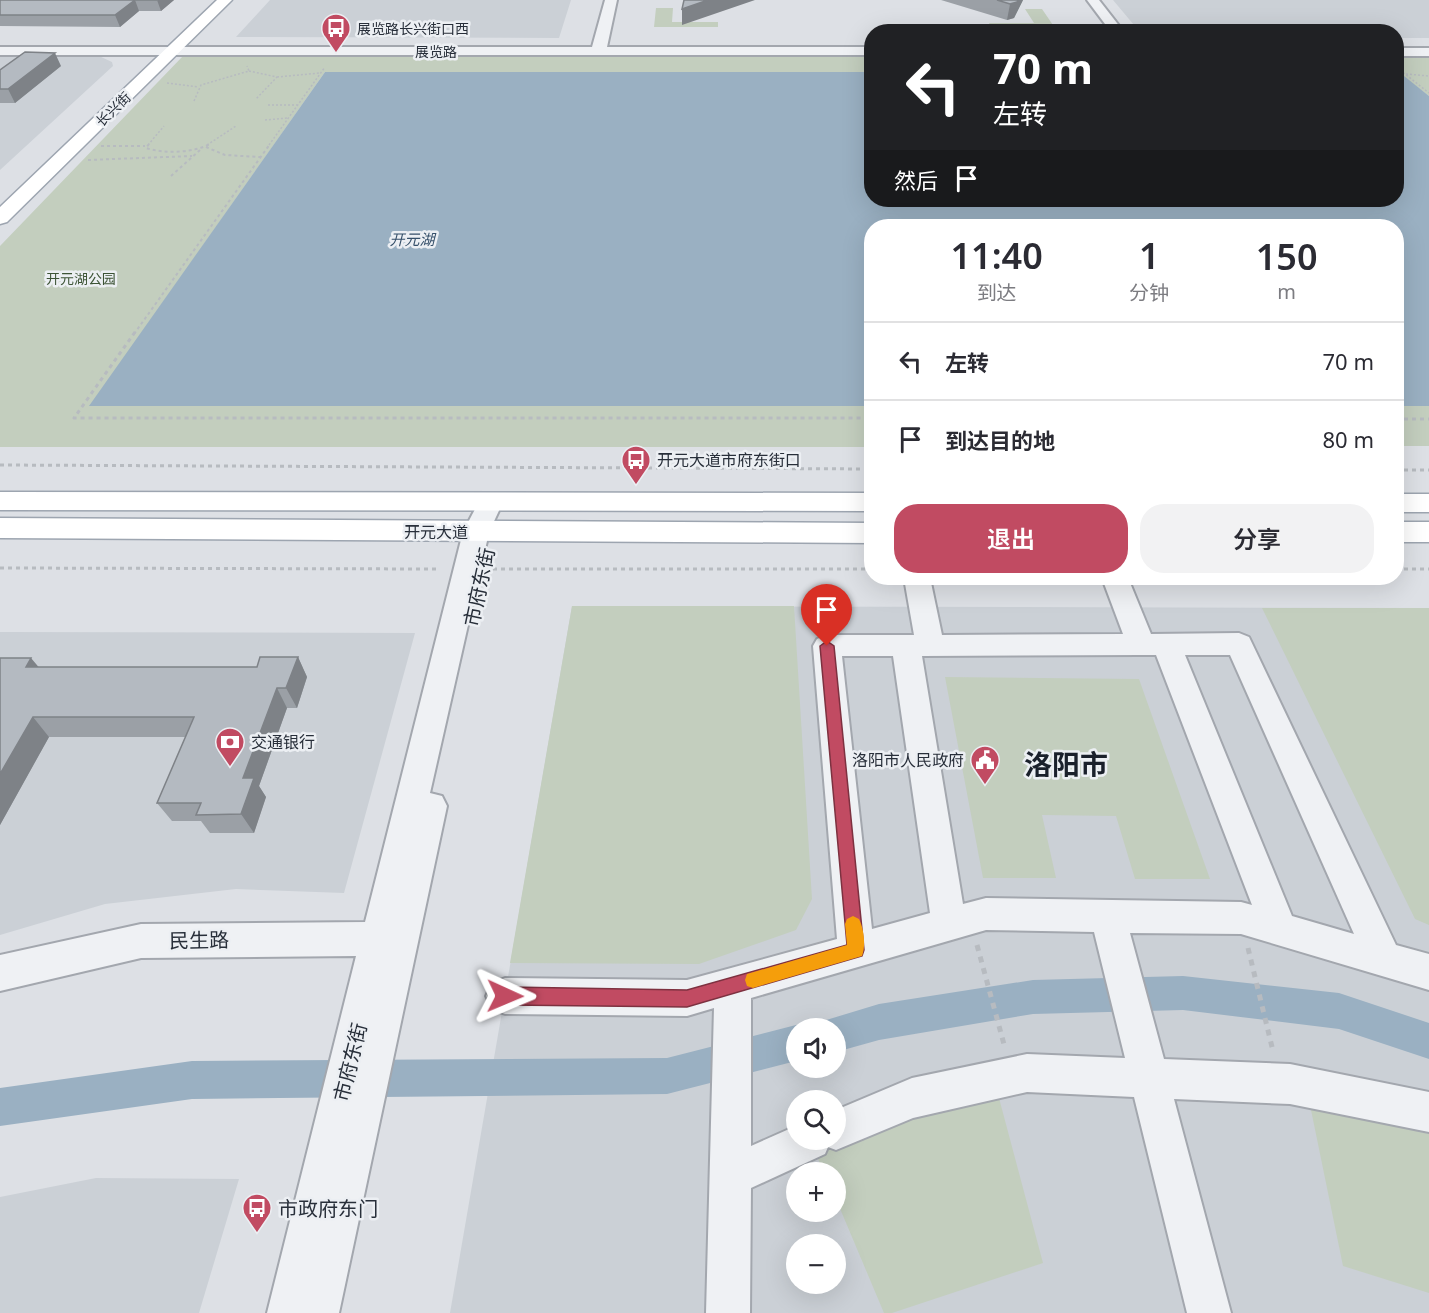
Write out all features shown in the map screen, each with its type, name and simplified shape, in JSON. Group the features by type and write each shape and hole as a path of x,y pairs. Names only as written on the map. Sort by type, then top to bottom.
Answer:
{"main road":[{"name":"长兴街","path":"0,218 215,0"},
{"name":"长兴街","path":"0,204 225,0"},
{"name":"开元大道","path":"0,501 486,522 864,533"},
{"name":"开元大道","path":"0,528 486,522 864,502"},
{"path":"1404,503 1429,503"},
{"path":"1404,532 1429,532"}],"street":[{"path":"596,47 602,0"},
{"path":"596,47 611,0"},
{"path":"1084,0 1103,24"},
{"path":"1093,0 1112,24"},
{"name":"展览路","path":"0,45 170,48"},
{"name":"展览路","path":"0,51 170,48 864,46"},
{"name":"展览路","path":"596,47 864,51"},
{"path":"1404,47 1429,47"},
{"path":"1404,52 1429,52"},
{"name":"市府东街","path":"290,1313 338,1160 391,940 486,522"},
{"path":"917,585 918,645 962,930"},
{"path":"1119,585 1153,644 1279,928"},
{"path":"856,950 827,646 1239,644 1384,959"},
{"path":"505,996 687,998 733,987 856,950 962,930 986,914 1109,921 1241,918 1429,972"},
{"path":"1109,921 1209,1313"},
{"name":"民生路","path":"0,973 141,941 391,940"},
{"path":"728,1313 733,987"},
{"path":"846,1126 912,1098 1027,1073 1148,1073 1290,1084 1429,1112"},
{"path":"730,1160 786,1146"},
{"name":"市府东街","path":"317,1313 338,1160"}],"path":[{"path":"246,63 249,71"},
{"path":"324,67 74,418 864,418"},
{"path":"160,81 199,87 249,71 268,73 277,77 320,73"},
{"path":"1405,74 1429,76"},
{"path":"1405,74 1429,93"},
{"path":"256,99 277,77"},
{"path":"194,101 199,87"},
{"path":"268,105 297,105"},
{"path":"265,120 288,118"},
{"path":"145,146 164,126"},
{"path":"171,176 201,149 216,144 236,126"},
{"path":"96,146 145,146 152,150 201,149"},
{"path":"206,147 210,151 229,155 261,157"},
{"path":"82,161 192,156"},
{"path":"1404,419 1429,419"},
{"path":"0,465 864,469"},
{"path":"1404,470 1429,470"},
{"path":"0,568 864,569"},
{"path":"1404,569 1429,569"},
{"path":"962,930 1006,1050"},
{"path":"1248,945 1273,1054"}],"shaded area":[{"path":"270,0 571,0 559,38 236,37"},
{"path":"1113,0 1429,0 1429,38 1404,38 1404,24 1133,24"},
{"path":"0,56 99,56 112,62 113,66 0,170"},
{"name":"洛阳市人民政府","path":"572,606 1429,608 1429,1313 450,1313"},
{"path":"0,632 415,633 344,893 236,889 105,904 0,935"},
{"path":"96,1178 239,1179 199,1313 0,1313 0,1197"}],"green space":[{"path":"656,8 673,8 672,22 718,22 718,27 654,27"},
{"path":"1025,9 1042,9 1052,24 989,23 1034,23"},
{"path":"1404,55 1429,55 1429,96 1404,77"},
{"name":"开元湖公园","path":"183,56 864,56 864,72 325,72 90,406 864,406 864,447 0,447 0,246"},
{"path":"1404,406 1429,406 1429,446 1404,446"},
{"path":"572,606 794,606 812,899 796,930 699,964 510,963"},
{"path":"1262,608 1429,608 1429,925 1415,919"},
{"path":"945,677 1139,679 1210,879 1135,879 1116,816 1042,815 1056,878 983,878"},
{"path":"999,1098 1043,1263 892,1313 884,1313 846,1222 846,1162 819,1162 816,1154 826,1150 846,1150 846,1142 902,1121"},
{"path":"1310,1105 1429,1134 1429,1293 1343,1266"}],"water":[{"name":"开元湖","path":"325,72 864,72 864,207 1404,207 1404,76 1429,96 1429,406 1404,406 1404,219 864,219 864,406 89,406"}],"building":[{"path":"0,0 135,0 115,15 0,15"},
{"path":"684,0 708,0 682,9"},
{"path":"997,0 1018,0 1010,4"},
{"path":"25,52 55,53 8,89 0,89 0,70"},
{"name":"交通银行","path":"260,657 298,657 286,688 277,688 243,778 254,778 241,814 196,815 201,803 157,803 194,717 33,717 0,774 0,658 31,658 26,667 257,667"}],"waterway":[{"path":"846,1031 879,1022 1033,997 1183,993 1339,1011 1429,1041"},
{"path":"0,1107 192,1080 667,1076 786,1046"}],"slow traffic":[{"path":"753,980 856,950 853,924"}],"place":[{"name":"展览路长兴街口西","path":"336,54"},
{"name":"开元大道市府东街口","path":"636,486"},
{"name":"交通银行","path":"230,768"},
{"name":"洛阳市人民政府","path":"985,786"},
{"name":"市政府东门","path":"257,1234"}],"district":[{"name":"洛阳市","path":"1066,764"}],"route":[{"path":"505,996 687,998 856,950 827,646"}]}
